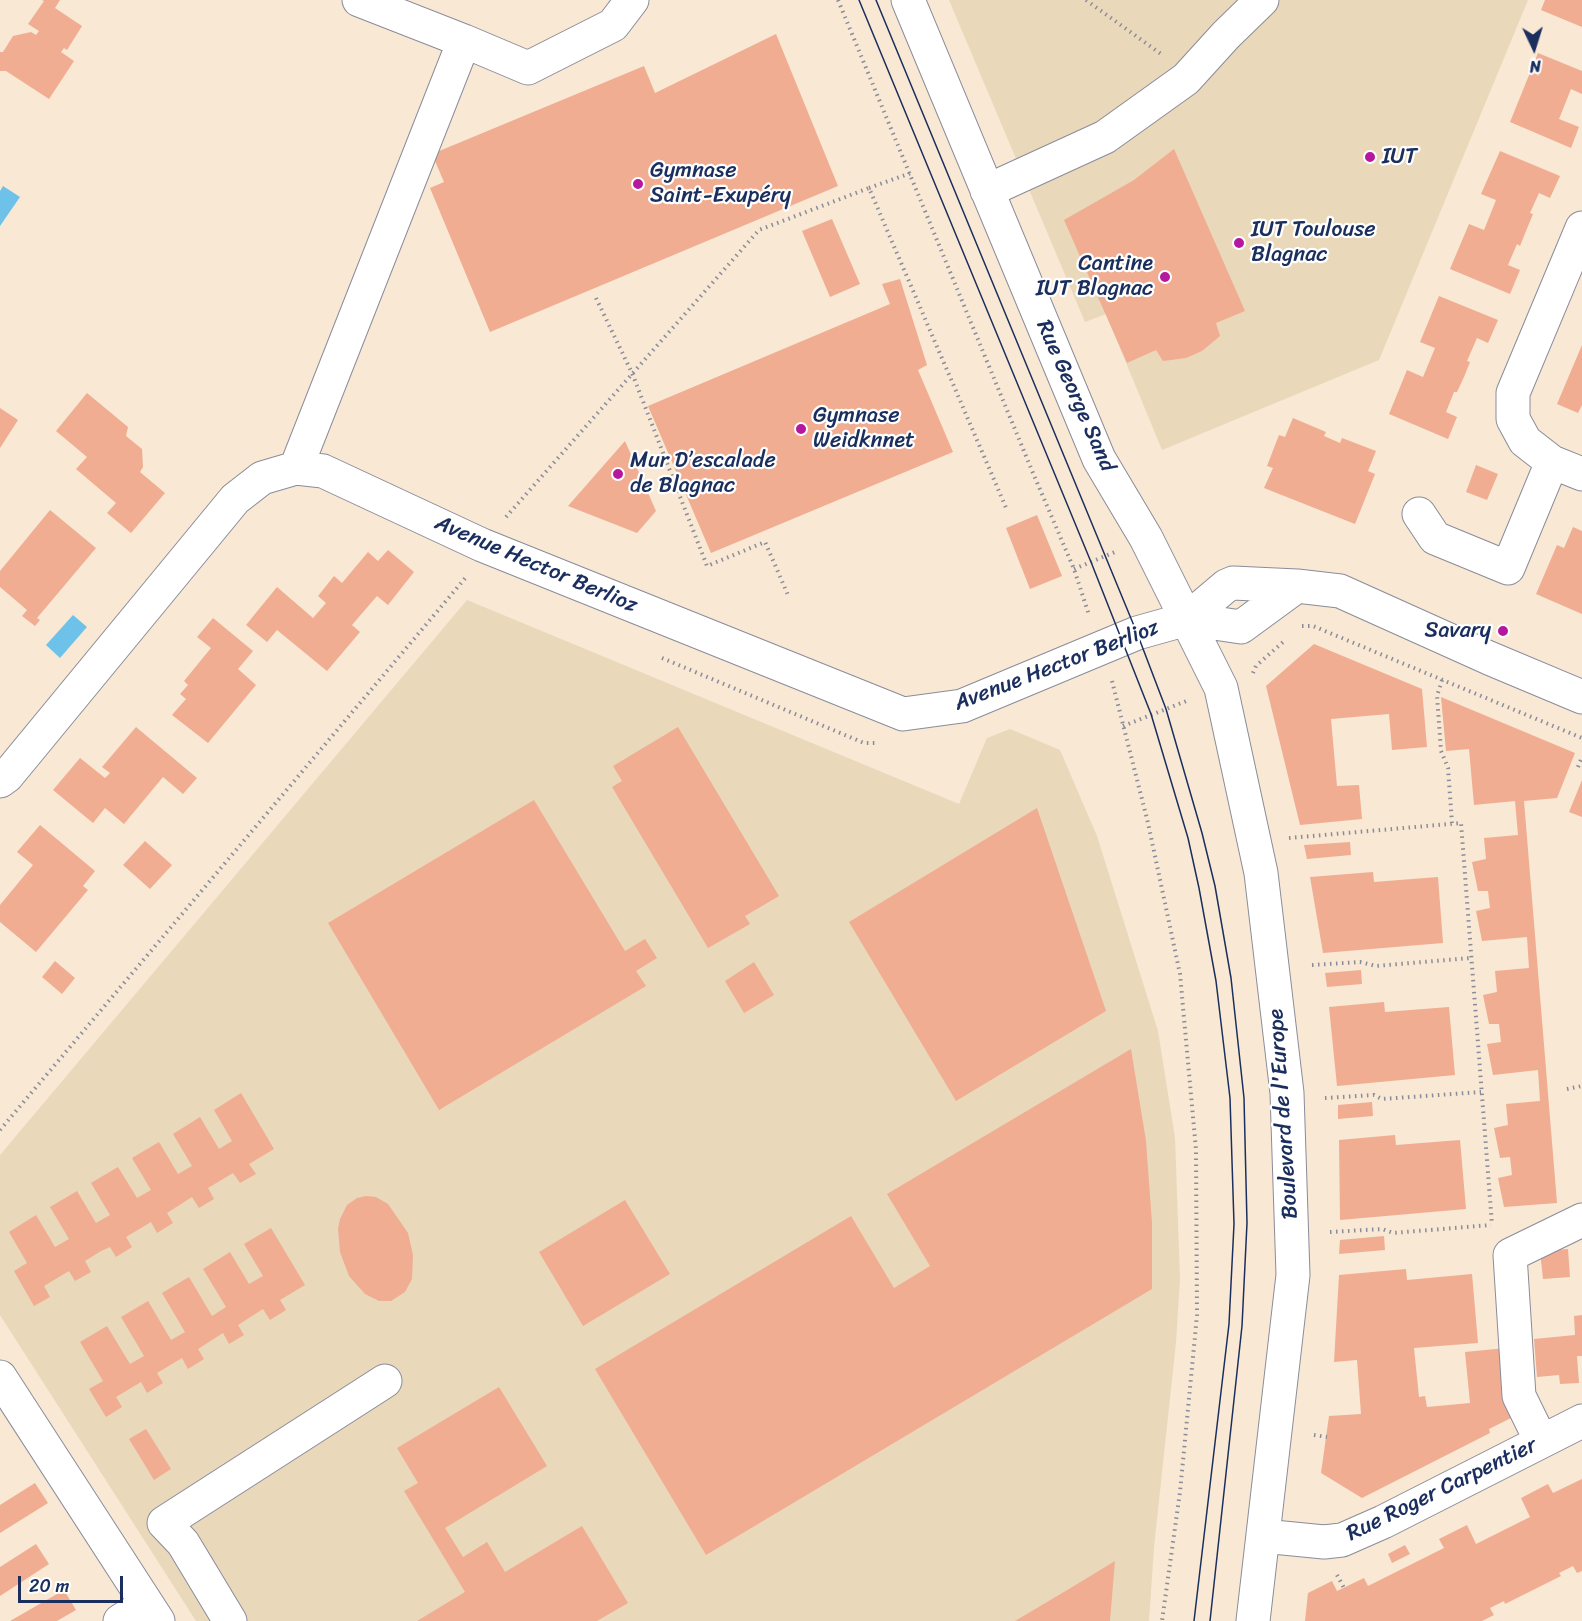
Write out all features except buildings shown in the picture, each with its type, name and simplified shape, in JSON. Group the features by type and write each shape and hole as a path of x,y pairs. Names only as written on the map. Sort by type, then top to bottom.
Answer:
{"street":[{"path":"359,0 528,68 613,25 631,0"},
{"name":"Rue George Sand","path":"908,0 1098,459 1146,538 1187,619"},
{"path":"987,191 1105,137 1190,74 1262,0"},
{"path":"296,468 464,41"},
{"path":"1582,228 1513,393 1512,419 1525,441 1552,462 1582,474"},
{"path":"1419,514 1435,538 1508,568 1552,462"},
{"name":"Avenue Hector Berlioz","path":"0,781 7,776 235,499 262,478 296,468 323,471 482,545 903,714 962,706 1137,633 1187,619"},
{"path":"1187,619 1226,586 1233,583 1298,586 1340,591 1582,697"},
{"name":"Boulevard de l'Europe","path":"1187,619 1221,688 1259,861 1287,1093 1293,1275 1253,1621"},
{"path":"1541,1441 1519,1396 1510,1255 1582,1220"},
{"path":"0,1377 142,1616"},
{"path":"230,1621 183,1542 164,1523 385,1381"},
{"name":"Rue Roger Carpentier","path":"1263,1536 1324,1542 1342,1540 1383,1522 1582,1422"}],"path":[{"path":"838,0 1074,569 1090,618"},
{"path":"1086,0 1190,74"},
{"path":"869,188 911,172"},
{"path":"596,298 632,373 707,566 765,542 788,595"},
{"path":"1074,569 1146,538"},
{"path":"1294,632 1302,626 1313,626 1582,738"},
{"path":"1250,678 1256,666 1287,639"},
{"path":"1111,677 1148,823 1180,974 1196,1150 1197,1315 1180,1492 1162,1621"},
{"path":"1442,680 1437,696 1441,751 1448,768 1452,823"},
{"path":"1123,726 1176,705"},
{"path":"1578,767 1582,757"},
{"path":"1288,838 1461,823 1492,1225"},
{"path":"1312,965 1360,962 1376,966 1471,958"},
{"path":"1568,1089 1582,1086"},
{"path":"1325,1098 1374,1095 1382,1099 1481,1092"},
{"path":"1330,1232 1382,1229 1393,1233 1501,1224"},
{"path":"1314,1435 1327,1437"},
{"path":"1339,1578 1344,1588"}],"shaded area":[{"name":"IUT Toulouse Blagnac","path":"949,0 1528,0 1379,360 1162,450 1106,314 1085,322"},
{"path":"467,600 959,804 987,738 1010,729 1060,750 1097,836 1158,1031 1175,1138 1180,1279 1149,1621 196,1621 0,1315 0,1155"}],"water":[{"path":"3,186 20,197 0,226 0,191"},
{"path":"73,615 87,627 60,658 46,645"}],"tram line":[{"path":"859,0 1091,562 1151,714 1188,838 1199,888 1216,981 1230,1098 1234,1224 1229,1324 1194,1621"},
{"path":"876,0 1137,633 1166,709 1215,886 1231,978 1244,1098 1247,1223 1242,1326 1210,1621"}],"place":[{"name":"IUT","path":"1370,157"},
{"name":"Gymnase Saint-Exupéry","path":"638,184"},
{"name":"IUT Toulouse Blagnac","path":"1239,243"},
{"name":"Cantine IUT Blagnac","path":"1165,277"},
{"name":"Gymnase Weidknnet","path":"801,429"},
{"name":"Mur D’escalade de Blagnac","path":"618,474"},
{"name":"Savary","path":"1503,631"}]}
